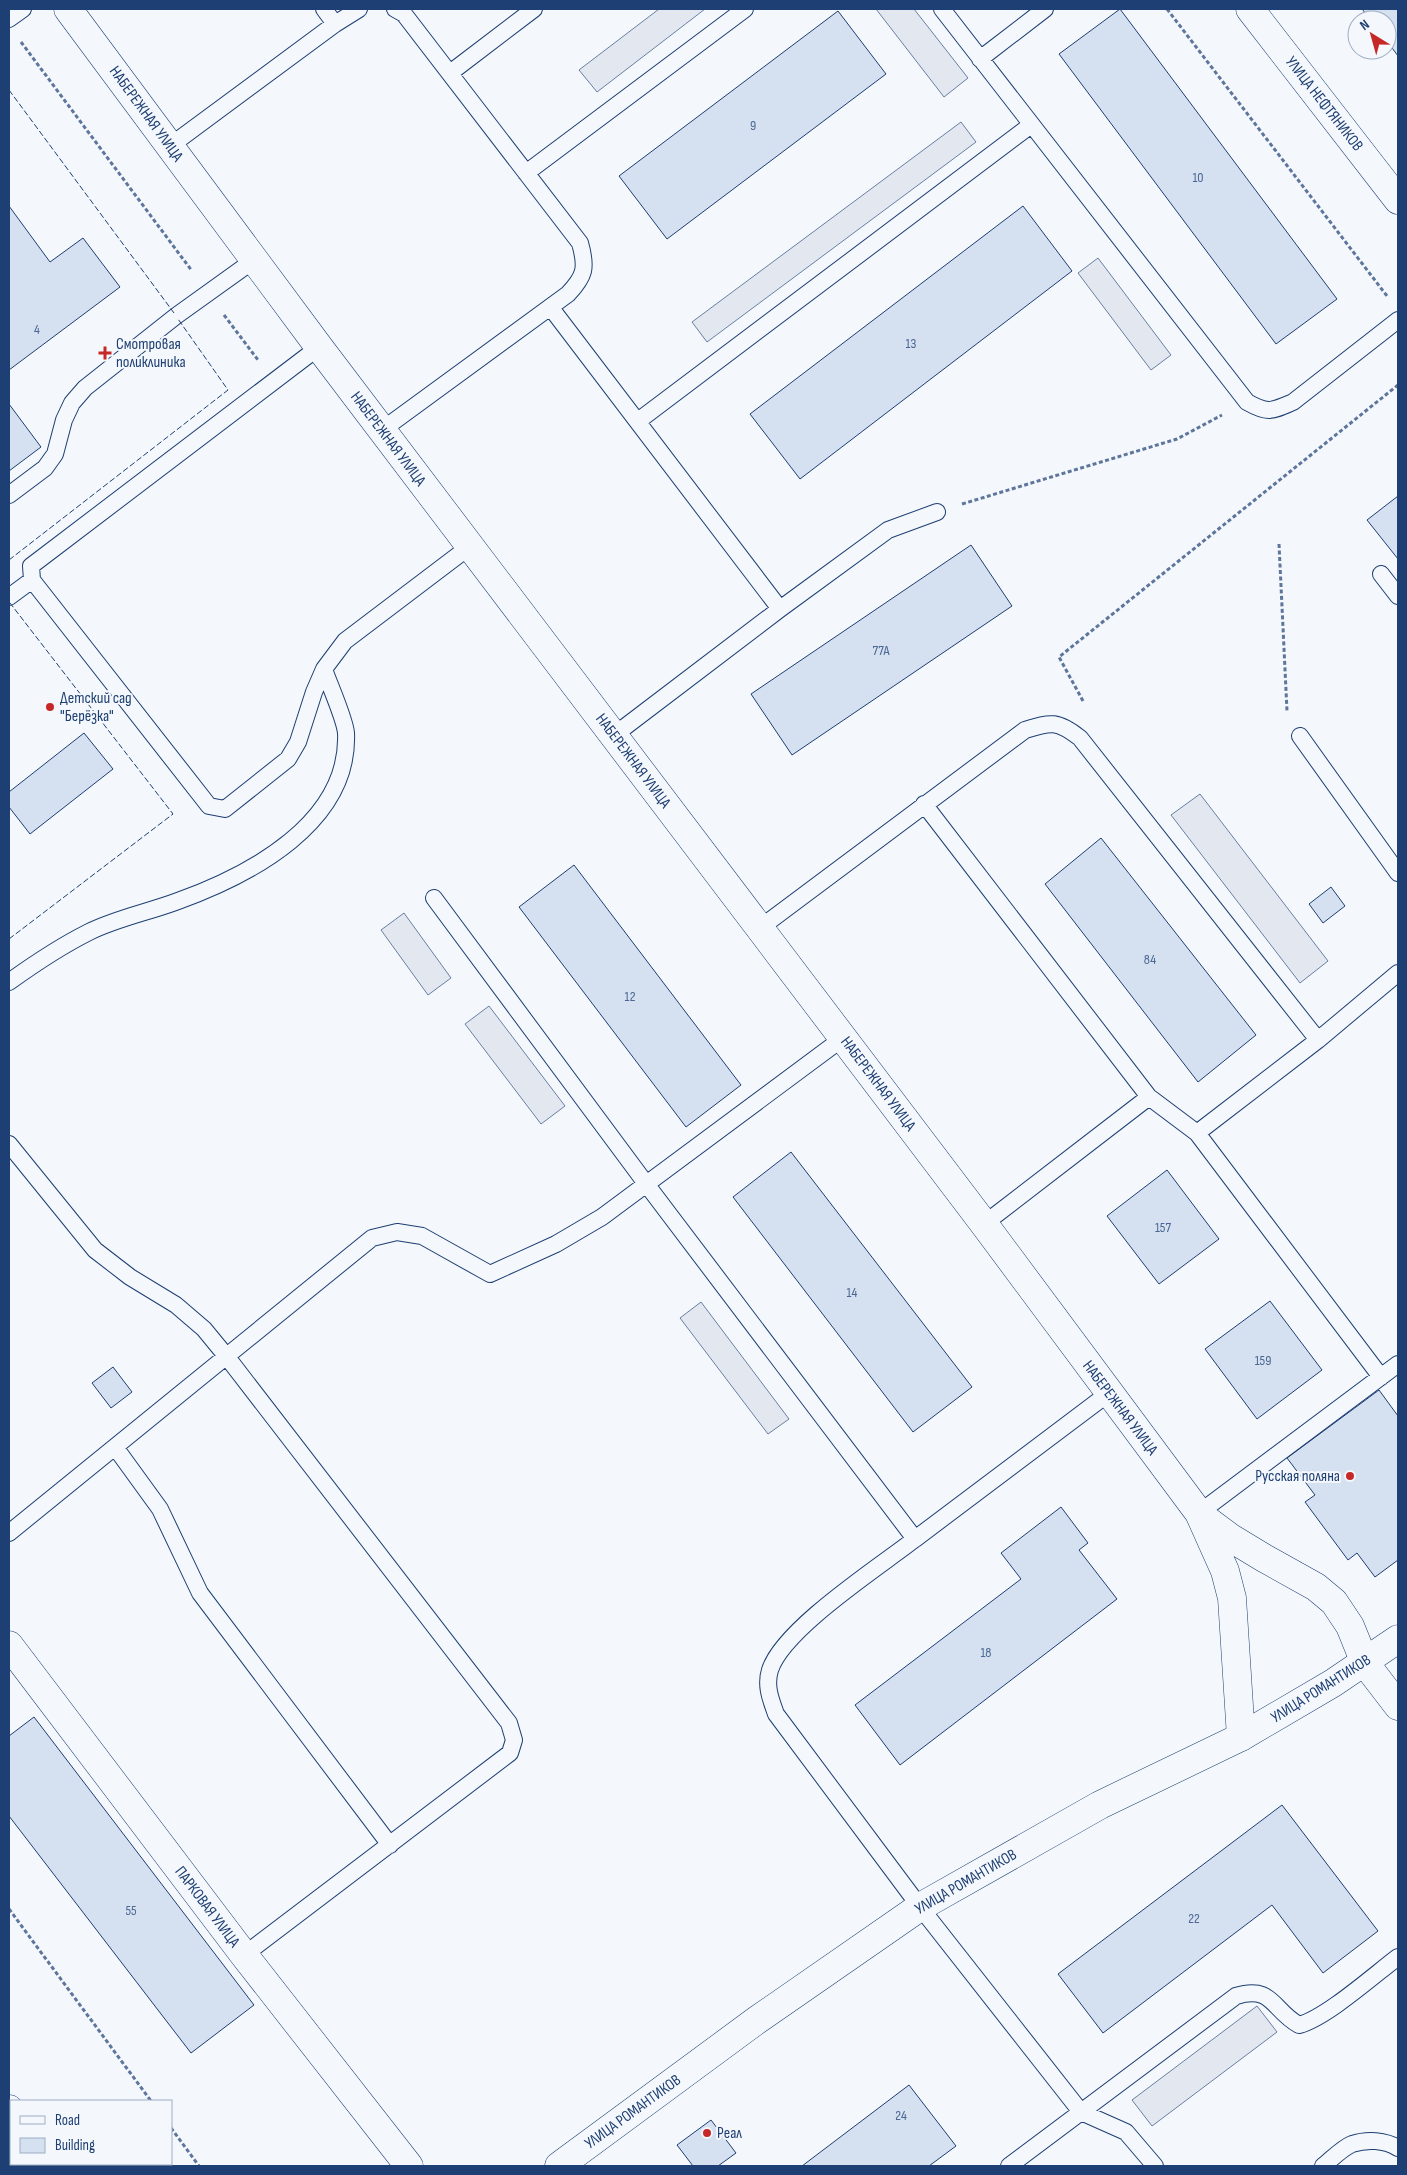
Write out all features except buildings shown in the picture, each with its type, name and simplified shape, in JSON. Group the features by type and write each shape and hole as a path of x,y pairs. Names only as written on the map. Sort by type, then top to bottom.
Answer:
{"street":[{"name":"НАБЕРЕЖНАЯ УЛИЦА","path":"68,9 469,547 984,1224 1199,1513 1226,1570 1232,1598 1241,1737"},
{"name":"УЛИЦА НЕФТЯНИКОВ","path":"1250,9 1398,200"},
{"name":"НАБЕРЕЖНАЯ УЛИЦА","path":"1199,1513 1231,1538 1322,1592 1334,1602 1350,1626 1365,1663 1398,1706"},
{"name":"УЛИЦА РОМАНТИКОВ","path":"559,2166 757,2020 920,1907 1100,1805 1241,1737 1365,1663 1398,1639"},
{"name":"ПАРКОВАЯ УЛИЦА","path":"9,1645 244,1955 409,2166"}],"lane":[{"path":"9,19 23,9"},
{"path":"324,9 335,24"},
{"path":"170,146 335,24 359,9"},
{"path":"382,430 551,308 581,280 584,259 580,243 404,14 395,9"},
{"path":"450,73 534,9"},
{"path":"526,173 745,9"},
{"path":"942,9 1247,402 1263,411 1279,408 1293,402 1398,320"},
{"path":"980,59 1045,9"},
{"path":"638,421 1031,125"},
{"path":"9,495 45,468 55,454 64,420 72,402 85,388 254,260"},
{"path":"551,308 780,609"},
{"path":"319,347 31,566 32,580 209,806 225,810 288,759 298,742 314,692 324,669 345,641 469,547"},
{"path":"613,736 780,609 888,530 937,512"},
{"path":"1381,574 1398,596"},
{"path":"9,598 32,580"},
{"path":"9,982 32,966 90,932 208,889 258,865 308,824 328,800 338,782 345,762 346,731 324,669"},
{"path":"760,928 1025,730 1048,723 1065,726 1080,738 1318,1040"},
{"path":"1300,736 1398,873"},
{"path":"924,804 1149,1097 1198,1133 1381,1377"},
{"path":"434,898 647,1186 915,1540"},
{"path":"1198,1133 1318,1040 1398,973"},
{"path":"9,1533 372,1238 397,1232 422,1236 490,1274 556,1244 602,1217 647,1186 843,1038"},
{"path":"984,1224 1149,1097"},
{"path":"9,1144 95,1250 130,1277 176,1304 204,1329 509,1723 514,1740 510,1753 244,1955"},
{"path":"1199,1513 1398,1364"},
{"path":"1109,1393 810,1620 779,1650 770,1671 768,1692 776,1714 920,1907 1081,2112 1126,2132 1155,2166"},
{"path":"115,1448 160,1509 200,1593 390,1845"},
{"path":"1009,2166 1236,1996 1248,1992 1262,1994 1272,2000 1288,2018 1299,2024 1309,2022 1328,2010 1398,1956"},
{"path":"1323,2166 1351,2144 1372,2141 1390,2143 1398,2148"}],"path":[{"path":"1167,9 1392,302"},
{"path":"20,41 274,382"},
{"path":"1083,701 1059,657 1398,385"},
{"path":"937,512 1177,439 1247,402"},
{"path":"1279,544 1288,715 1300,736"},
{"path":"9,1909 150,2100"},
{"path":"172,2129 199,2166"}],"shaded area":[{"path":"659,9 705,9 597,92 579,70"},
{"path":"876,9 914,9 968,78 944,97"},
{"path":"961,122 976,142 707,342 692,322"},
{"path":"1098,258 1171,355 1151,370 1078,273"},
{"path":"1200,794 1328,961 1300,983 1171,815"},
{"path":"404,913 451,978 428,995 381,930"},
{"path":"489,1006 565,1106 541,1124 465,1024"},
{"path":"701,1302 789,1419 768,1434 680,1318"},
{"path":"1257,2006 1277,2032 1152,2126 1132,2100"}],"fence":[{"path":"9,90 174,313"},
{"path":"9,560 228,390 178,319"},
{"path":"9,939 173,814 10,603"}],"place":[{"name":"Смотровая поликлиника","path":"105,353"},
{"name":"Детский сад \"Берёзка\"","path":"50,707"},
{"name":"Русская поляна","path":"1350,1476"},
{"name":"Реал","path":"707,2133"}]}
